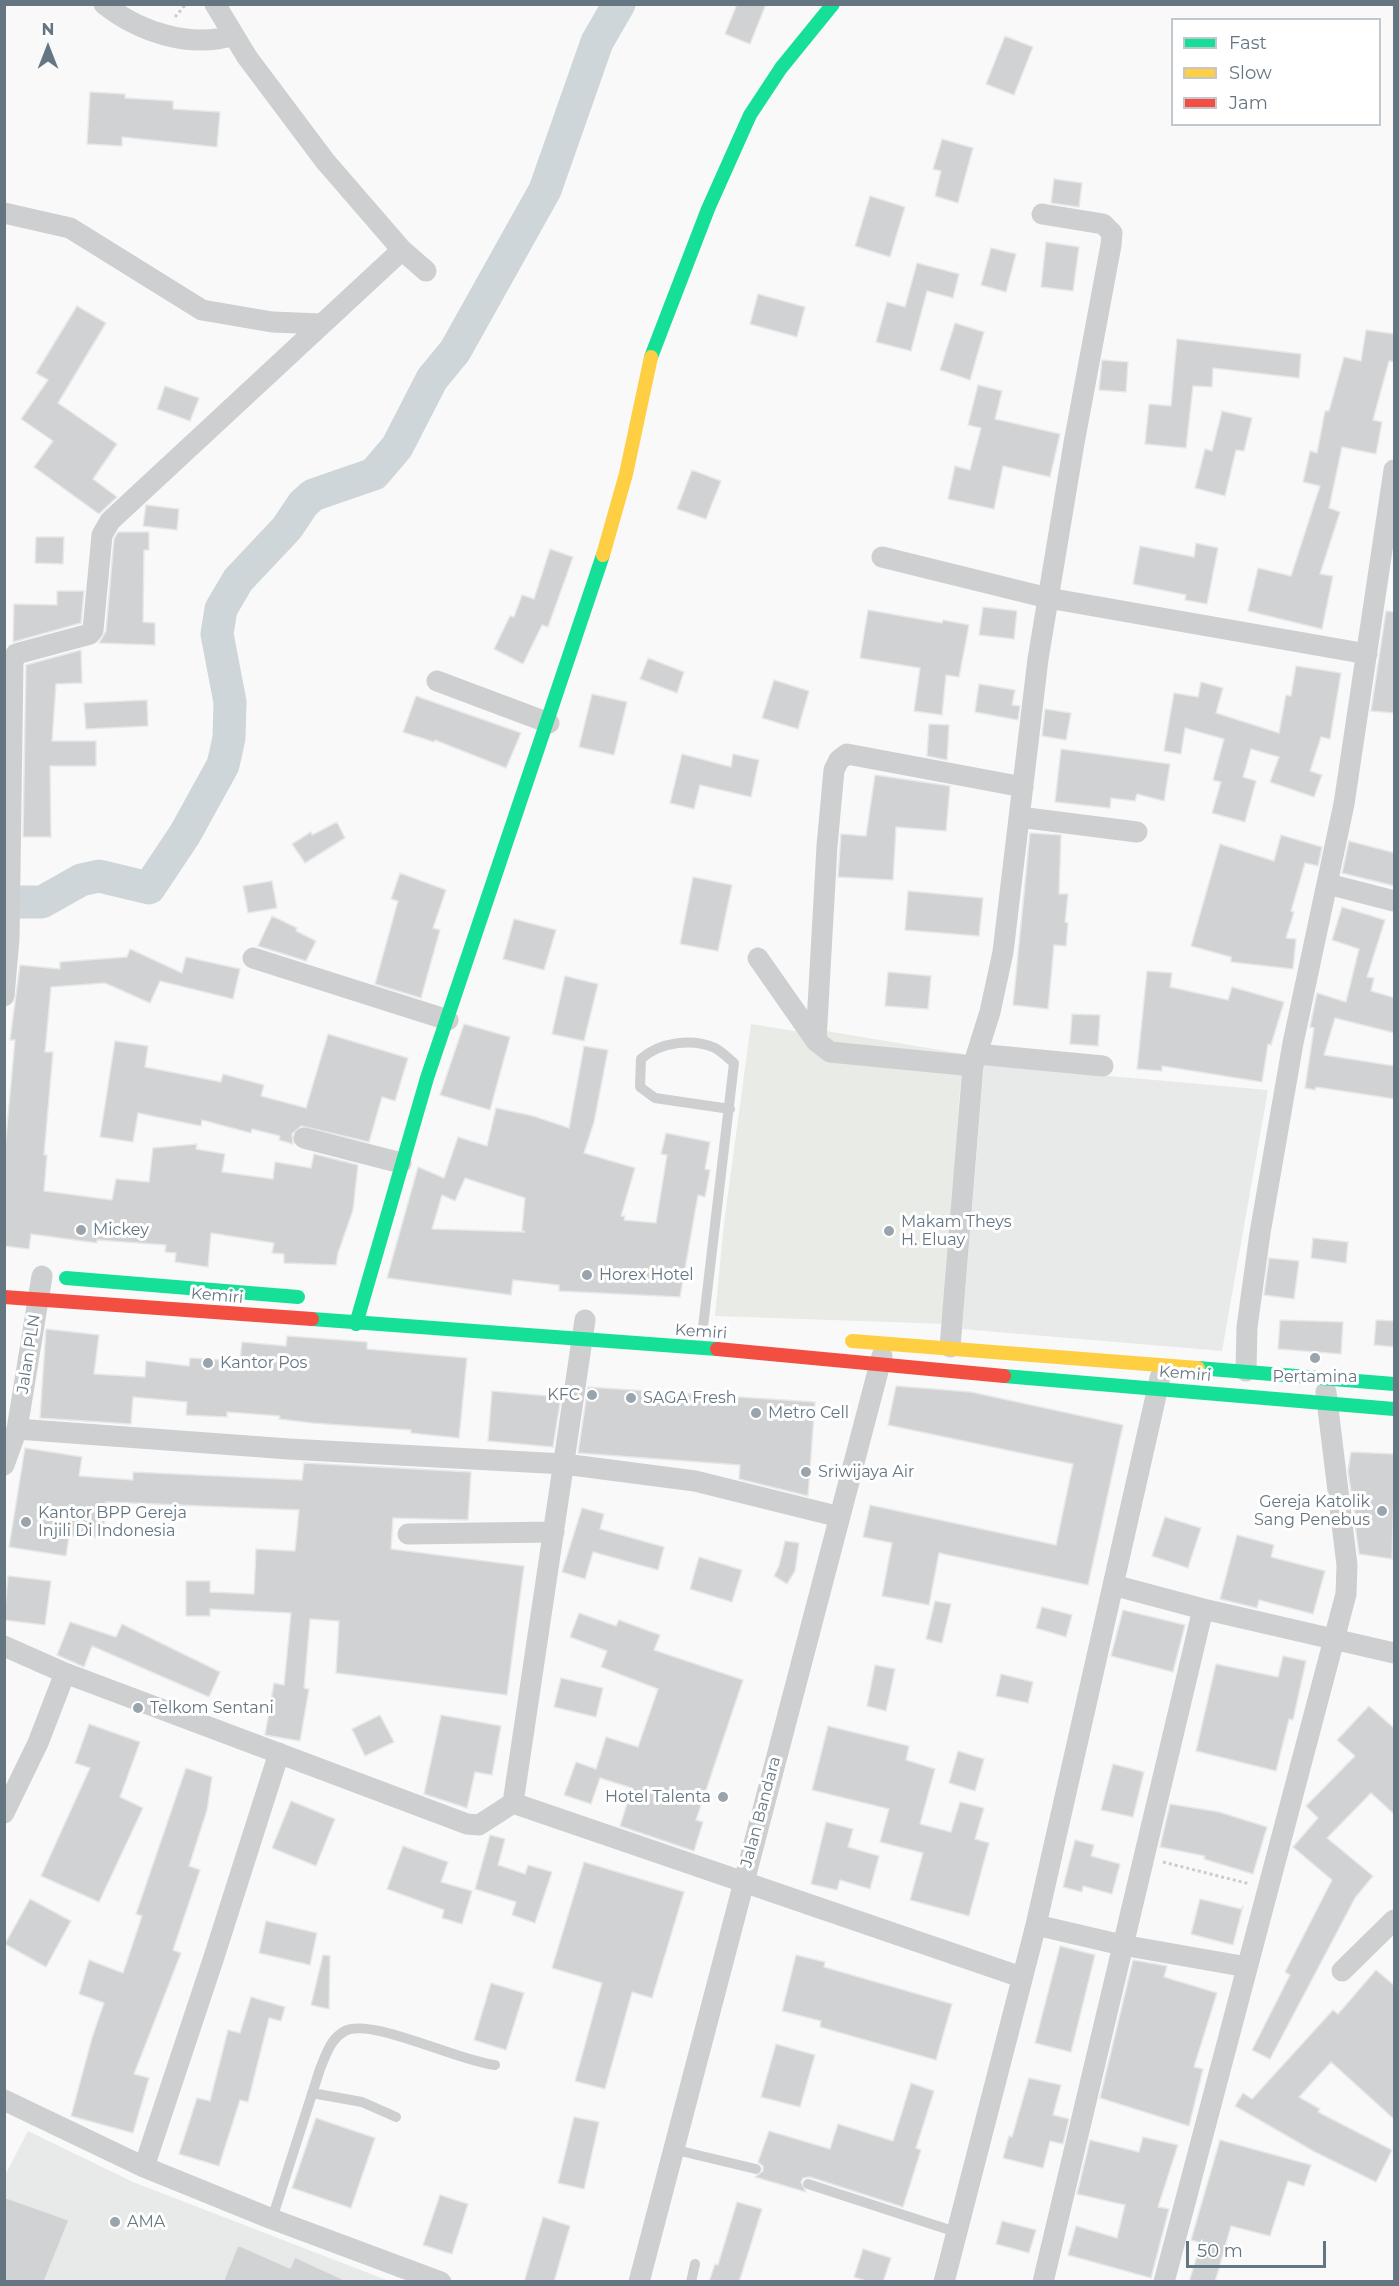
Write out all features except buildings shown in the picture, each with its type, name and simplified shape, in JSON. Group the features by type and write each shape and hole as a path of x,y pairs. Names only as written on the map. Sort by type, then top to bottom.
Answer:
{"main road":[{"path":"356,1324 401,1163 518,806 549,723 618,509 647,368 708,209 750,115 781,68 833,4"},
{"name":"Kemiri","path":"33,1276 186,1286 314,1299"},
{"name":"Kemiri","path":"4,1297 356,1324 585,1325 744,1352 880,1366 1395,1409"},
{"name":"Kemiri","path":"839,1339 1395,1384"}],"street":[{"path":"104,4 117,15 177,38 205,41 234,35"},
{"path":"215,4 247,57 325,161 402,250 426,272"},
{"path":"4,213 69,228 202,310 272,322 322,324"},
{"path":"950,1347 975,1060 990,1012 1003,952 1048,598 1112,233 1103,224 1042,214"},
{"path":"4,996 9,939 9,712 13,662 16,654 24,650 44,648 58,642 88,637 93,630 102,536 110,521 402,250"},
{"path":"1246,1371 1247,1327 1260,1233 1293,1043 1344,804 1395,470"},
{"path":"882,557 1048,598 1367,654"},
{"path":"437,681 549,723"},
{"path":"816,1041 827,846 834,770 838,760 847,754 1023,788"},
{"path":"1019,817 1137,832"},
{"path":"1328,884 1395,902"},
{"path":"253,958 448,1020"},
{"path":"758,958 816,1041 830,1052 1103,1066"},
{"path":"304,1138 401,1163"},
{"name":"Jalan PLN","path":"4,1465 17,1429 38,1298 33,1276"},
{"path":"513,1803 585,1325"},
{"name":"Jalan Bandara","path":"639,2282 885,1343"},
{"path":"944,2282 1036,1925 1164,1364"},
{"path":"1164,2282 1346,1594 1347,1576 1327,1404 1326,1377"},
{"path":"17,1429 289,1449 564,1464 694,1481 840,1517"},
{"path":"408,1534 554,1532"},
{"path":"1113,1585 1203,1609 1395,1653"},
{"path":"1043,2282 1203,1609"},
{"path":"4,1646 66,1673 474,1826 513,1803 1021,1977"},
{"path":"4,1813 38,1743 66,1673"},
{"path":"144,2167 279,1753"},
{"path":"1036,1925 1122,1945 1247,1967"},
{"path":"1342,1971 1391,1930"},
{"path":"4,2100 144,2167 272,2219 441,2282"}],"lane":[{"path":"703,1327 730,1109 734,1063 714,1048 687,1044 664,1045 650,1051 641,1059 640,1087 646,1093 655,1098 730,1109"},
{"path":"272,2219 329,2047 343,2032 357,2027 384,2031 467,2060 495,2065"},
{"path":"312,2093 362,2102 396,2117"},
{"path":"672,2149 756,2169"},
{"path":"808,2184 956,2232"},
{"path":"691,2282 694,2265"}],"path":[{"path":"1144,1857 1268,1889"}],"shaded area":[{"path":"751,1024 813,1034 826,1031 964,1054 959,1100 947,1324 715,1316 724,1223"},
{"path":"984,1065 1268,1090 1222,1351 962,1329"},
{"path":"28,2131 133,2182 389,2281 5,2281 4,2177"}],"waterway":[{"path":"4,902 42,902 81,880 99,876 149,888 185,834 223,765 229,738 230,702 217,634 221,609 238,580 287,528 303,504 313,495 374,474 397,447 432,379 455,351 545,190 597,42 619,4"}],"traffic: fast":[{"path":"651,357 708,209 750,115 781,68 833,4"},
{"path":"356,1324 427,1078 603,555"},
{"path":"66,1278 298,1297"},
{"path":"312,1319 717,1349"},
{"path":"1198,1368 1394,1384"},
{"path":"1004,1376 1394,1409"}],"traffic: slow":[{"path":"603,555 626,474 651,357"},
{"path":"852,1341 1198,1368"}],"traffic: jam":[{"path":"4,1297 312,1319"},
{"path":"717,1349 1004,1376"}],"place":[{"name":"Mickey","path":"81,1230"},
{"name":"Makam Theys H. Eluay","path":"889,1231"},
{"name":"Horex Hotel","path":"587,1275"},
{"name":"Pertamina","path":"1315,1358"},
{"name":"Kantor Pos","path":"208,1363"},
{"name":"KFC","path":"592,1395"},
{"name":"SAGA Fresh","path":"631,1398"},
{"name":"Metro Cell","path":"756,1413"},
{"name":"Sriwijaya Air","path":"806,1472"},
{"name":"Gereja Katolik Sang Penebus","path":"1382,1511"},
{"name":"Kantor BPP Gereja Injili Di Indonesia","path":"26,1522"},
{"name":"Telkom Sentani","path":"138,1708"},
{"name":"Hotel Talenta","path":"723,1797"},
{"name":"AMA","path":"115,2222"}]}
